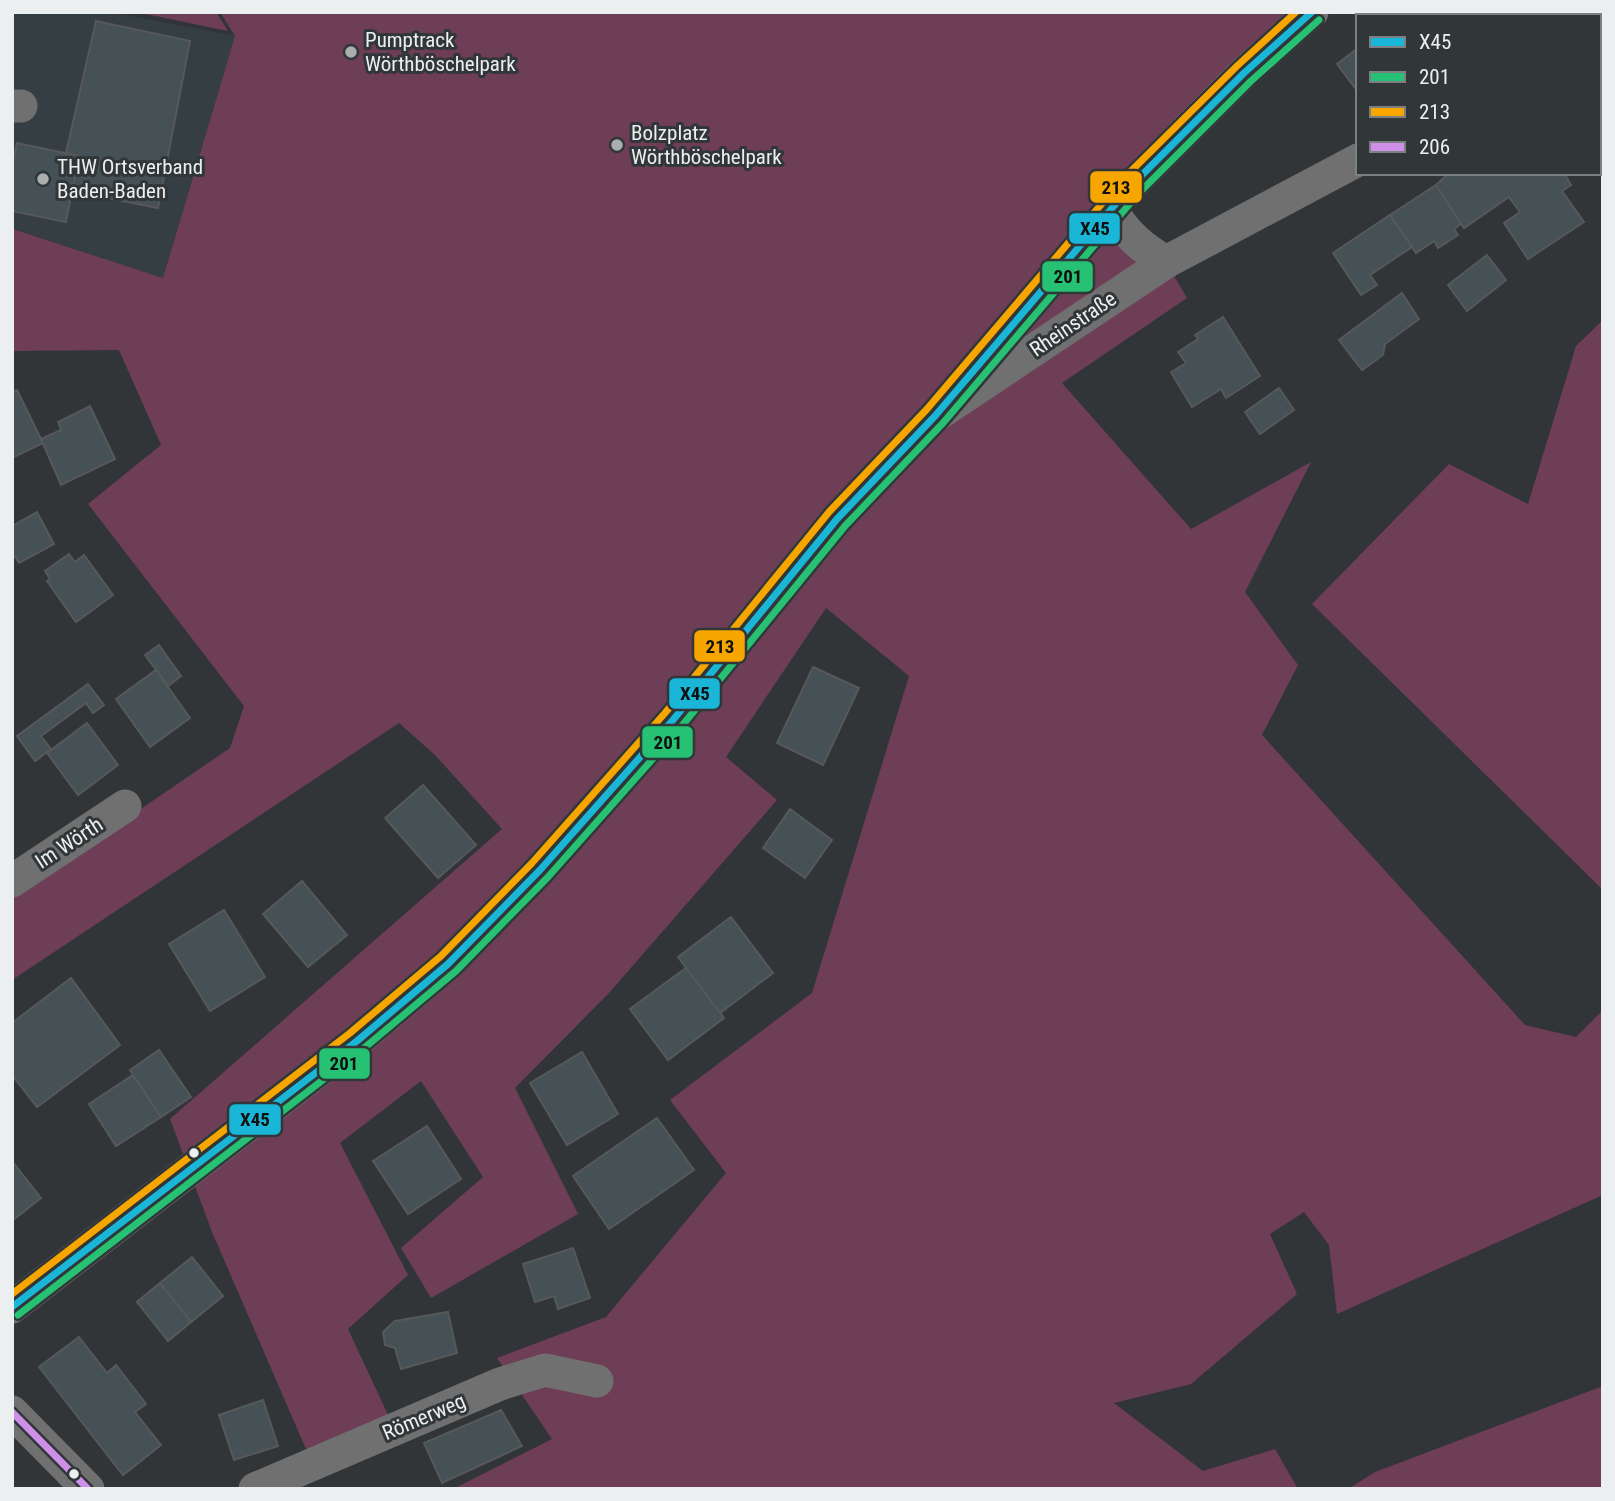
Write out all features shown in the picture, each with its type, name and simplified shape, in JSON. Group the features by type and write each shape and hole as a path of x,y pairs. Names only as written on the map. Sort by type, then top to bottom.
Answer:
{"street":[{"path":"935,416 1130,187 1244,73 1312,12"},
{"name":"Rheinstraße","path":"12,1307 357,1041 448,964 540,870 673,720 837,519 935,416 1166,262 1356,161"},
{"path":"1112,211 1124,230 1144,249 1166,262"},
{"name":"Im Wörth","path":"12,881 125,806"},
{"name":"Römerweg","path":"255,1489 500,1384 545,1370 597,1381"},
{"path":"12,1412 88,1489"}],"shaded area":[{"path":"12,12 109,12 235,36 163,278 12,228"},
{"path":"136,12 216,12 228,31"},
{"path":"220,12 1309,12 1112,210 1166,262 1187,298 1062,383 1191,529 1311,462 1245,592 1298,665 1262,735 1525,1025 1576,1037 1603,1010 1603,1195 1337,1314 1329,1245 1304,1212 1270,1234 1297,1294 1191,1384 1114,1403 1203,1471 1275,1449 1298,1489 453,1489 552,1439 497,1358 606,1317 726,1173 670,1100 812,993 909,676 826,608 726,757 777,800 609,993 515,1088 578,1214 431,1298 401,1248 483,1177 421,1081 340,1143 408,1275 348,1329 389,1417 309,1456 212,1232 170,1119 502,829 435,755 399,723 12,980 12,897 230,748 244,706 88,504 161,445 119,350 12,351 13,229 163,278 235,36"},
{"path":"1603,320 1603,890 1312,604 1449,464 1528,504 1576,346"},
{"path":"1603,1386 1603,1489 1348,1489 1375,1472"}],"building":[{"path":"96,21 190,41 158,208 72,191 79,156 66,153"},
{"path":"1356,50 1356,89 1337,64"},
{"path":"1603,73 1601,142 1601,74"},
{"name":"THW Ortsverband Baden-Baden","path":"17,143 79,156 66,222 12,211 12,167"},
{"path":"1447,175 1565,175 1571,185 1562,191 1584,222 1528,259 1504,223 1520,212 1509,197 1464,228 1436,185"},
{"path":"1436,185 1461,224 1454,229 1458,235 1438,248 1434,241 1416,253 1390,215"},
{"path":"1390,215 1412,247 1370,275 1377,285 1361,295 1333,253"},
{"path":"1487,255 1506,280 1467,311 1448,285"},
{"path":"1402,293 1419,319 1385,344 1383,355 1362,370 1339,340"},
{"path":"1223,317 1260,376 1226,398 1221,389 1192,407 1171,372 1186,363 1178,352 1198,339 1195,335"},
{"path":"1279,388 1294,410 1260,434 1245,412"},
{"path":"17,390 43,443 12,458 12,392"},
{"path":"90,406 115,459 61,485 41,439 61,430 58,422"},
{"path":"37,512 54,544 19,563 12,552 12,526"},
{"path":"69,554 75,562 84,555 113,595 76,622 47,581 50,579 45,571"},
{"path":"159,645 181,676 168,686 145,655"},
{"path":"813,667 859,688 823,765 777,743"},
{"path":"156,670 190,718 150,747 116,699"},
{"path":"88,684 104,705 93,713 86,703 41,736 51,749 35,761 17,736"},
{"path":"87,723 118,765 78,795 47,753"},
{"path":"423,785 476,845 438,878 385,818"},
{"path":"790,809 832,840 805,878 763,848"},
{"path":"302,881 347,935 308,967 263,914"},
{"path":"224,910 265,977 210,1011 169,944"},
{"path":"731,917 773,973 720,1013 678,957"},
{"path":"686,968 724,1018 668,1060 630,1009"},
{"path":"71,978 120,1045 37,1107 12,1075 12,1023"},
{"path":"159,1050 191,1097 161,1117 130,1070"},
{"path":"582,1052 618,1114 567,1145 530,1083"},
{"path":"133,1075 161,1117 116,1146 89,1104"},
{"path":"657,1118 694,1170 609,1229 573,1176"},
{"path":"427,1126 461,1179 408,1214 373,1161"},
{"path":"12,1161 41,1198 12,1221"},
{"path":"573,1248 590,1298 558,1309 554,1296 535,1302 523,1264"},
{"path":"192,1257 223,1296 191,1322 160,1283"},
{"path":"160,1283 191,1322 168,1341 137,1302"},
{"path":"448,1312 457,1353 401,1369 395,1348 385,1345 383,1332 395,1321"},
{"path":"79,1337 107,1373 116,1365 146,1404 135,1412 161,1445 123,1475 39,1367"},
{"path":"263,1400 278,1446 234,1460 219,1415"},
{"path":"501,1410 522,1446 442,1483 424,1443"}],"transit line":[{"name":"213","path":"12,1294 350,1033 441,956 532,863 665,713 829,512 927,409 1122,180 1237,66 1296,12"},
{"name":"X45","path":"12,1307 357,1041 448,964 540,870 673,720 837,519 935,416 1130,187 1244,73 1312,12"},
{"name":"201","path":"18,1315 363,1049 456,971 548,877 681,727 845,526 943,423 1138,194 1251,81 1319,20"},
{"name":"206","path":"12,1412 88,1489"}],"place":[{"name":"Pumptrack Wörthböschelpark","path":"351,52"},
{"name":"Bolzplatz Wörthböschelpark","path":"617,145"},
{"name":"THW Ortsverband Baden-Baden","path":"43,179"}]}
